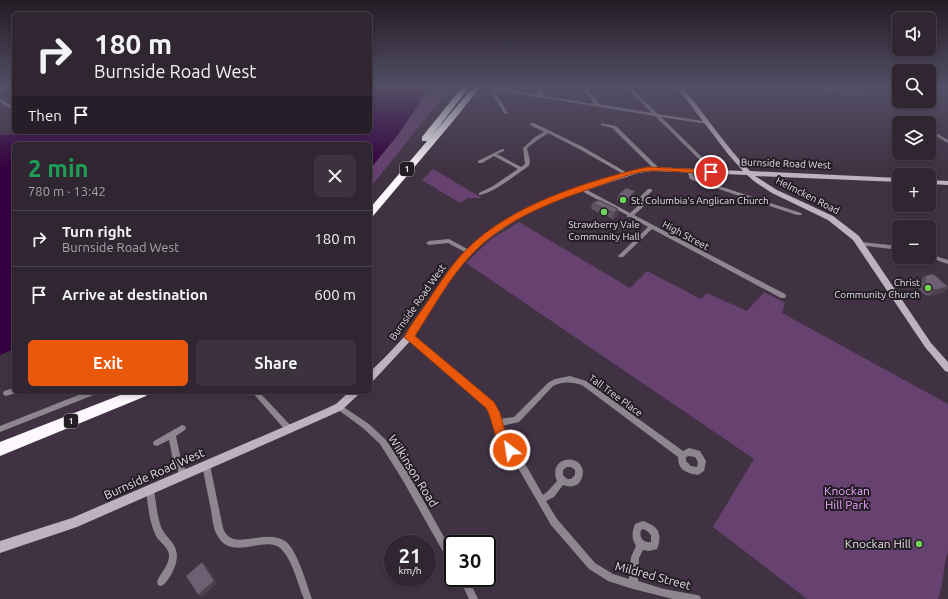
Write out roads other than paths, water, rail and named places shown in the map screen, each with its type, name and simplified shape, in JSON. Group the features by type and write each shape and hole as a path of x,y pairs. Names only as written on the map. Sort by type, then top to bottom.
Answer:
{"highway":[{"name":"1","path":"372,204 444,114"},
{"name":"1","path":"372,211 392,186 456,114"},
{"name":"1","path":"0,442 119,394"},
{"name":"1","path":"0,449 137,394"}],"street":[{"path":"651,114 708,123"},
{"name":"Helmcken Road","path":"701,114 748,174 764,186 821,212 841,225 861,244 928,345 948,368"},
{"path":"657,115 708,165"},
{"path":"532,124 581,148 627,174"},
{"path":"603,124 614,127 657,169"},
{"path":"481,194 495,187 528,163 525,148 547,132"},
{"path":"936,134 948,142"},
{"path":"480,162 502,150"},
{"path":"495,155 521,169"},
{"path":"732,173 738,169 738,162"},
{"name":"Burnside Road West","path":"372,376 409,337 450,274 469,252 492,231 513,218 544,203 583,188 647,169 892,180"},
{"path":"689,170 692,178 699,181 799,214"},
{"path":"763,174 760,178 764,186"},
{"path":"936,182 948,183"},
{"name":"High Street","path":"583,188 587,192 630,216 783,296"},
{"path":"630,216 641,206 643,197 650,190"},
{"path":"622,256 651,227"},
{"path":"429,243 449,241 469,252"},
{"path":"861,244 892,247"},
{"path":"936,258 948,262"},
{"name":"Mildred Street","path":"409,337 482,397 495,413 503,440 554,522 592,566 611,578 633,585 697,599"},
{"name":"Tall Tree Place","path":"498,423 516,420 551,384 564,379 576,380 584,383 682,455"},
{"path":"6,393 12,392"},
{"path":"0,430 89,394"},
{"path":"257,394 289,429"},
{"name":"Burnside Road West","path":"0,547 73,523 150,490 339,407 353,394"},
{"name":"Wilkinson Road","path":"339,407 366,426 382,442 405,476 444,545"},
{"path":"156,443 182,428"},
{"path":"172,434 177,460 184,475"},
{"path":"206,465 219,530 222,536 226,541 239,544 267,540 281,543 290,554 308,599"},
{"path":"541,500 551,494 563,480"},
{"path":"150,490 156,524 159,532 174,553 172,563 161,582"},
{"path":"633,585 635,557 641,546"},
{"path":"468,587 474,599"}],"place":[{"name":"St. Columbia's Anglican Church","path":"623,200"},
{"name":"Strawberry Vale Community Hall","path":"604,212"},
{"name":"Christ Community Church","path":"928,288"},
{"name":"Knockan Hill","path":"919,544"}],"park label":[{"name":"Knockan Hill Park","path":"847,498"}]}
